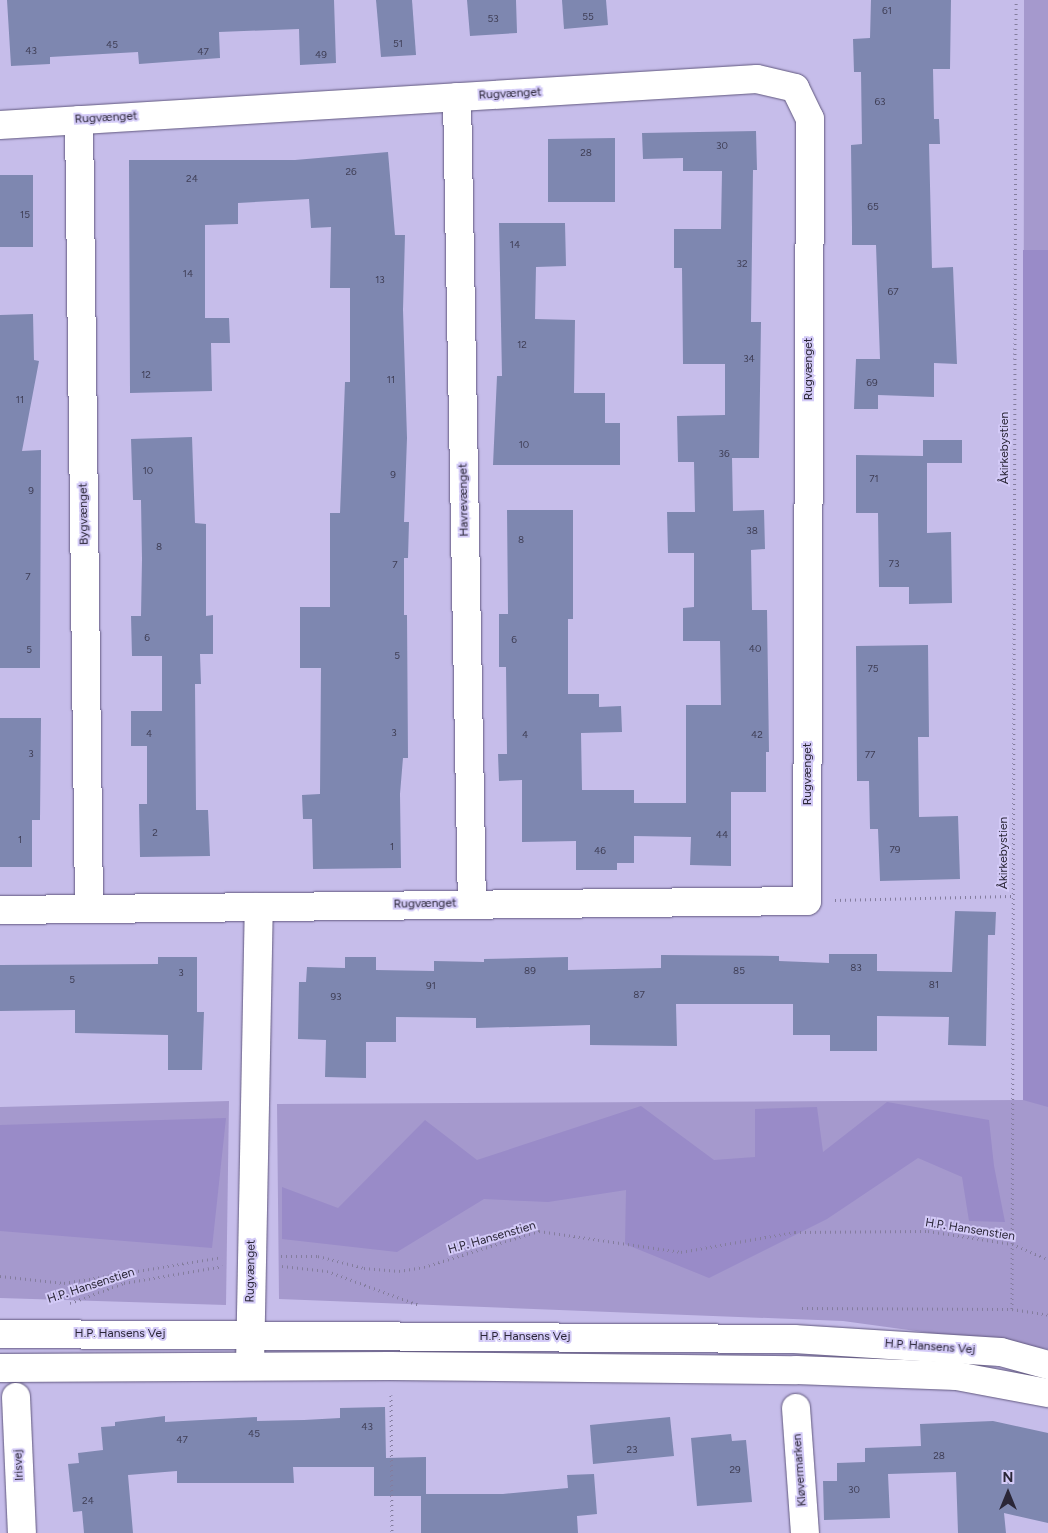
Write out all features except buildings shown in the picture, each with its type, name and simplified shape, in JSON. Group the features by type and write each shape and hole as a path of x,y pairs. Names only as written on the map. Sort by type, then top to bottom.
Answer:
{"street":[{"name":"Rugvænget","path":"0,125 758,79 795,88 810,119 807,901 0,910"},
{"name":"Havrevænget","path":"457,97 472,904"},
{"name":"Bygvænget","path":"79,120 89,909"},
{"name":"Rugvænget","path":"250,1366 258,907"},
{"name":"H.P. Hansens Vej","path":"0,1334 794,1339 1001,1352 1048,1365"},
{"path":"0,1368 390,1366 796,1370 947,1376 1048,1393"},
{"name":"Irisvej","path":"16,1397 22,1533"},
{"name":"Kløvermarken","path":"796,1408 805,1533"}],"path":[{"name":"Åkirkebystien","path":"1012,1309 1016,0"},
{"name":"Åkirkebystien","path":"807,901 1012,896"},
{"name":"H.P. Hansenstien","path":"66,1305 131,1281 251,1261 318,1256 364,1268 399,1271 424,1267 539,1231 681,1252 795,1232 928,1231 1012,1244 1048,1259"},
{"name":"H.P. Hansenstien","path":"0,1276 64,1283 92,1281 182,1261 251,1261 327,1270 396,1299 425,1306"},
{"path":"800,1308 1012,1309 1048,1315"},
{"path":"390,1366 392,1533"}],"shaded area":[{"path":"1024,0 1048,0 1048,1349 843,1321 279,1299 277,1104 1023,1100"},
{"path":"1023,250 1048,250 1048,1107 1023,1100"},
{"path":"229,1101 226,1305 0,1298 0,1107"},
{"path":"887,1102 989,1120 994,1166 1005,1222 969,1221 962,1177 918,1158 827,1219 709,1278 625,1244 626,1190 548,1202 484,1199 397,1252 282,1239 282,1187 338,1208 425,1120 477,1160 641,1106 714,1160 755,1157 755,1109 817,1107 823,1152"},
{"path":"226,1118 212,1248 0,1231 0,1125"}]}
